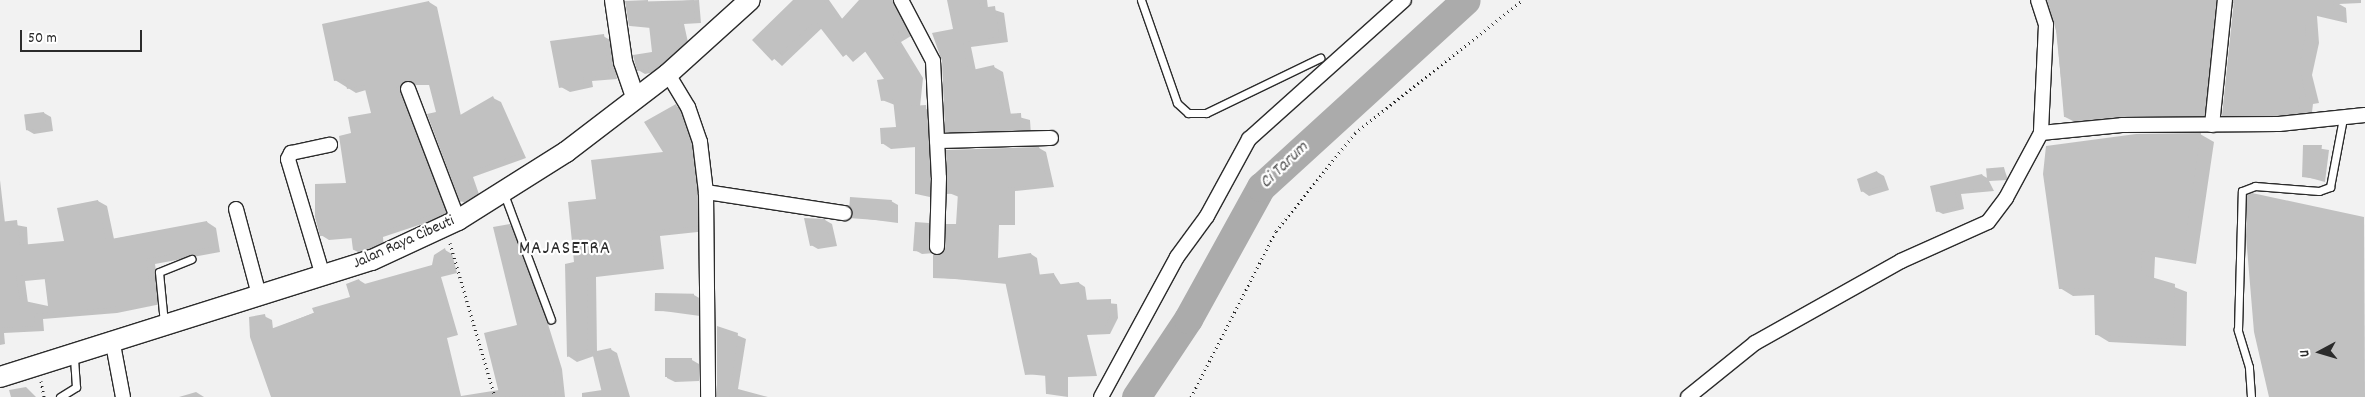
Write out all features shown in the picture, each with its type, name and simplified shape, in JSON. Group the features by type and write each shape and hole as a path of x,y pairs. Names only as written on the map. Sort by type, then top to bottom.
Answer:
{"main road":[{"name":"Jalan Raya Cibeuti","path":"0,377 112,339 323,276 451,223 504,194 636,99 668,74 750,0"}],"street":[{"path":"614,0 623,62 636,99"},
{"path":"901,0 933,61 937,141 937,247"},
{"path":"1101,397 1177,257 1207,216 1249,139 1404,0"},
{"path":"1688,397 1755,343 1901,261 1988,222 2006,198 2041,133 2046,25 2038,0"},
{"path":"2212,125 2225,0"},
{"path":"668,74 688,107 700,142 706,192 708,397"},
{"path":"408,89 451,223"},
{"path":"2041,133 2122,125 2212,125 2365,116"},
{"path":"937,141 1051,138"},
{"path":"323,276 288,159 292,153 330,145"},
{"path":"706,192 844,213"},
{"path":"236,209 259,295"},
{"path":"112,339 123,397"}],"lane":[{"path":"1141,0 1177,103 1188,113 1206,113 1320,58"},
{"path":"2251,397 2249,367 2238,330 2242,191 2255,186 2318,191 2330,187 2343,118"},
{"path":"504,194 551,320"},
{"path":"164,324 159,272 192,259"},
{"path":"60,397 76,387 74,353"}],"path":[{"path":"1191,397 1276,231 1355,133 1523,0"},
{"path":"451,223 495,397"}],"building":[{"path":"648,0 648,4 694,0 695,20 678,21 683,44 671,47 671,55 660,65 637,71 633,55 652,52 649,25 629,26 625,1"},
{"path":"793,0 824,0 840,21 859,0 892,0 902,30 892,36 915,73 911,75 911,106 926,105 930,194 915,194 915,142 881,144 880,128 896,127 893,99 881,101 877,80 884,79 860,44 843,57 815,21 772,61 752,40"},
{"path":"947,0 979,0 981,8 995,6 999,37 963,42 968,71 994,65 1004,114 1021,113 1022,130 945,132 942,61 932,33 953,29"},
{"path":"2047,0 2216,0 2204,116 2064,117 2057,34"},
{"path":"2234,0 2333,0 2335,17 2304,10 2306,35 2299,67 2306,96 2300,97 2298,113 2222,116"},
{"path":"429,1 455,118 493,96 519,154 466,173 474,196 460,202 427,114 436,112 428,81 404,81 396,88 405,121 410,120 445,210 376,233 377,244 353,250 351,234 320,236 315,217 315,184 346,183 339,136 351,133 348,117 371,113 364,85 347,89 345,79 334,81 322,24"},
{"path":"604,34 609,75 583,77 584,83 559,88 550,41"},
{"path":"676,104 691,144 698,226 650,231 654,264 587,272 588,349 567,357 565,264 574,262 568,202 596,199 591,160 663,152 644,122"},
{"path":"44,112 46,128 26,130 24,114"},
{"path":"2201,133 2183,257 2142,251 2141,274 2175,284 2173,339 2095,335 2094,288 2059,289 2043,174 2046,146 2136,134"},
{"path":"2303,145 2322,145 2318,179 2302,177"},
{"path":"1039,147 1048,184 1008,188 1008,222 993,222 991,259 1031,253 1035,275 1054,273 1055,285 1079,282 1081,300 1111,299 1111,313 1104,330 1081,332 1083,356 1091,356 1091,373 1061,373 1062,394 1046,394 1045,373 1025,375 1005,281 933,278 933,255 945,251 946,224 956,224 958,193 947,194 946,150"},
{"path":"2004,167 2005,179 1987,181 1986,169"},
{"path":"1877,171 1882,186 1861,192 1857,179"},
{"path":"1982,174 1988,188 1955,191 1959,206 1936,212 1930,186"},
{"path":"2252,193 2364,217 2363,397 2269,397 2254,332 2246,236 2247,195"},
{"path":"850,197 892,200 890,221 849,218"},
{"path":"98,200 106,240 207,221 212,247 146,259 152,299 107,308 34,314 35,326 0,328 0,222 17,220 20,245 64,241 57,208","holes":["44,273 48,306 20,300 16,276"]},
{"path":"804,218 825,219 830,242 810,246"},
{"path":"915,222 929,223 927,252 913,251"},
{"path":"510,224 531,282 553,362 556,394 500,397 484,333 517,325 493,227"},
{"path":"445,248 451,269 434,273 452,331 441,334 456,397 271,397 250,337 249,317 265,314 268,330 314,313 312,308 350,297 346,284 359,279 361,285 432,265 434,255"},
{"path":"655,293 694,294 694,312 655,311"},
{"path":"717,326 738,333 729,397 717,397"},
{"path":"611,348 615,368 620,367 624,397 603,397 592,352"},
{"path":"665,358 692,358 692,377 665,377"}],"waterway":[{"name":"Ci Tarum","path":"1136,397 1188,319 1261,187 1466,0"}],"district":[{"name":"MAJASETRA","path":"565,250"}]}
